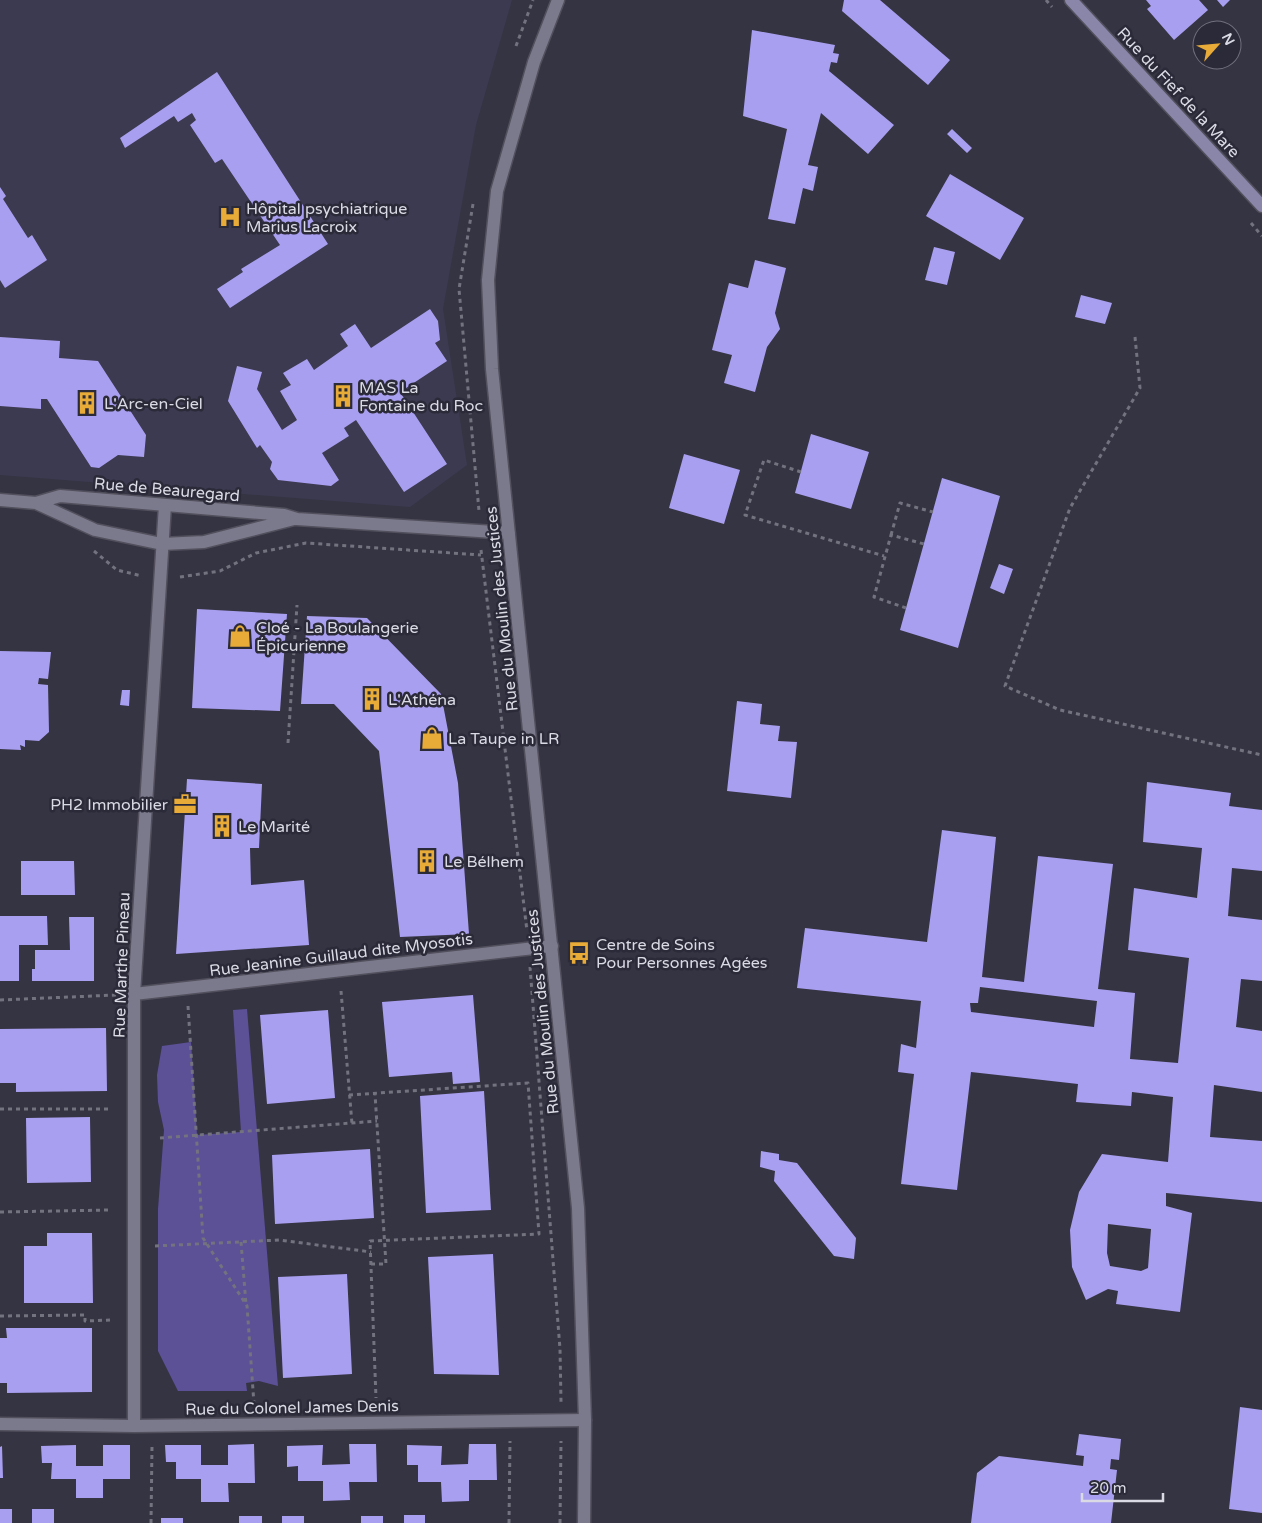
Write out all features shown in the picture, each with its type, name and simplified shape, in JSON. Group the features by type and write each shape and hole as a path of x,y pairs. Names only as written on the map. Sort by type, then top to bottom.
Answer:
{"main road":[{"name":"Rue du Fief de la Mare","path":"1071,0 1262,206"}],"street":[{"name":"Rue du Moulin des Justices","path":"558,0 534,62 497,191 488,280 492,369 578,1208 584,1420 584,1523"},
{"name":"Rue de Beauregard","path":"36,503 60,496 284,515 297,519 509,533"},
{"name":"Rue de Beauregard","path":"0,500 36,503 95,530 162,544 204,542 297,519"},
{"name":"Rue Marthe Pineau","path":"134,1426 134,994 164,505"},
{"name":"Rue Jeanine Guillaud dite Myosotis","path":"134,994 552,946"},
{"name":"Rue du Colonel James Denis","path":"0,1424 152,1426 584,1420"}],"path":[{"path":"1135,337 1140,388 1070,508 1005,686 1060,710 1262,755"},
{"path":"801,472 764,460 745,514 884,556"},
{"path":"906,608 874,597 884,556 900,503 933,512"},
{"path":"891,535 924,544"},
{"path":"481,555 529,948 559,1340 562,1420 560,1523"},
{"path":"288,743 297,605"},
{"path":"339,970 352,1124"},
{"path":"186,988 204,1238 247,1306"},
{"path":"0,1000 134,994"},
{"path":"349,1096 528,1083 539,1234 370,1242 376,1398"},
{"path":"371,1264 386,1264 375,1094"},
{"path":"0,1109 110,1109"},
{"path":"160,1138 377,1121"},
{"path":"0,1212 110,1210"},
{"path":"155,1246 279,1240 371,1252"},
{"path":"241,1242 256,1424"},
{"path":"0,1316 85,1316 85,1321 110,1320"},
{"path":"509,1523 510,1421"},
{"path":"151,1523 152,1426"}],"shaded area":[{"name":"Hôpital psychiatrique Marius Lacroix","path":"0,0 512,0 476,125 443,309 467,465 410,507 0,475"},
{"path":"247,1009 278,1386 259,1381 246,1383 247,1391 178,1391 158,1351 158,1209 164,1130 158,1102 157,1075 162,1046 191,1042 197,1135 241,1132 233,1010"}],"building":[{"path":"844,0 880,0 950,60 928,85 842,11"},
{"path":"1146,0 1199,0 1208,10 1197,20 1192,20 1192,24 1174,40 1147,9 1151,6"},
{"path":"1217,0 1230,0 1223,7"},
{"path":"752,30 835,45 833,53 839,54 837,63 831,62 829,71 894,125 868,154 821,113 808,165 818,167 813,191 803,188 795,224 768,219 787,129 743,116"},
{"path":"217,72 328,244 230,308 217,289 243,272 241,269 280,245 222,159 215,163 190,125 196,120 192,113 178,122 174,116 125,148 120,138"},
{"path":"952,129 972,148 967,153 947,134"},
{"path":"950,174 1024,218 1000,260 926,216"},
{"path":"0,187 6,196 3,199 28,238 32,235 47,260 5,288 0,280"},
{"path":"934,247 955,252 947,285 925,280"},
{"path":"755,260 786,268 775,313 780,329 767,347 755,392 724,383 732,355 712,350 729,283 748,288"},
{"path":"1081,295 1112,303 1105,324 1075,317"},
{"name":"MAS La Fontaine du Roc","path":"430,309 438,321 440,340 435,343 447,361 400,392 447,464 404,492 356,420 344,428 349,436 322,453 339,480 331,486 278,480 270,469 272,462 260,445 257,448 228,401 237,366 262,372 257,389 282,430 297,420 280,391 291,385 283,373 307,359 314,370 348,346 340,334 355,324 371,348"},
{"name":"L'Arc-en-Ciel","path":"0,337 60,341 59,358 98,361 146,435 144,457 118,455 99,468 91,467 47,399 41,399 41,409 0,406"},
{"path":"811,434 869,452 851,509 795,493"},
{"path":"684,454 740,470 724,524 669,508"},
{"path":"942,478 1000,496 958,648 900,630"},
{"path":"999,564 1013,569 1004,594 990,588"},
{"path":"197,609 287,614 280,711 192,708"},
{"path":"307,616 367,618 441,694 458,783 469,934 400,937 379,751 334,704 301,704"},
{"path":"0,651 51,652 48,679 39,678 38,684 48,685 49,732 39,741 25,740 25,747 20,745 21,750 0,749"},
{"path":"122,690 130,690 129,706 120,705"},
{"path":"737,701 762,704 760,724 780,726 778,741 797,742 791,798 727,791"},
{"path":"187,779 262,784 259,848 250,848 251,885 304,880 309,945 176,954"},
{"path":"1147,782 1231,793 1229,806 1262,810 1262,871 1232,868 1228,916 1262,920 1262,981 1241,979 1236,1027 1262,1031 1262,1092 1214,1085 1210,1137 1262,1141 1262,1202 1166,1193 1166,1206 1192,1213 1180,1312 1116,1304 1118,1291 1108,1289 1086,1300 1072,1267 1070,1230 1079,1192 1102,1154 1168,1162 1173,1097 1132,1092 1131,1106 1076,1102 1078,1084 971,1072 957,1190 901,1184 914,1074 898,1072 901,1044 916,1048 921,1001 797,988 805,928 927,942 942,830 996,837 982,977 1024,982 1038,856 1113,864 1098,989 1135,993 1130,1059 1178,1063 1189,958 1128,950 1134,888 1197,898 1202,848 1143,842","holes":["980,987 1097,1001 1094,1027 971,1012 970,1003 978,1003","1108,1224 1151,1229 1148,1268 1141,1271 1110,1266 1107,1253"]},
{"path":"21,861 74,861 75,895 21,895"},
{"path":"0,916 47,916 48,945 19,945 19,981 0,981"},
{"path":"69,917 94,917 94,981 32,981 32,969 35,969 35,950 70,950"},
{"path":"473,995 480,1082 453,1084 452,1072 389,1077 382,1002"},
{"path":"328,1010 335,1098 267,1104 260,1015"},
{"path":"106,1028 107,1091 16,1092 16,1083 0,1083 0,1029"},
{"path":"484,1091 491,1210 426,1213 420,1096"},
{"path":"90,1117 91,1182 27,1183 26,1118"},
{"path":"370,1149 374,1218 275,1224 272,1155"},
{"path":"761,1151 779,1154 779,1160 797,1163 856,1238 854,1259 834,1256 774,1181 775,1171 760,1167"},
{"path":"47,1233 92,1233 93,1303 24,1303 24,1246 47,1246"},
{"path":"493,1254 499,1375 434,1374 428,1257"},
{"path":"347,1274 352,1374 283,1378 278,1277"},
{"path":"6,1328 92,1328 92,1392 7,1393 7,1383 0,1383 0,1338 7,1338"},
{"path":"1240,1407 1262,1410 1262,1513 1229,1509"},
{"path":"1079,1434 1121,1439 1119,1460 1111,1459 1110,1469 1117,1470 1111,1523 971,1523 977,1473 999,1456 1083,1466 1084,1456 1076,1455"},
{"path":"254,1444 255,1483 228,1483 229,1502 201,1502 201,1479 176,1479 176,1462 166,1462 165,1445 201,1445 201,1465 228,1465 228,1445"},
{"path":"349,1444 376,1444 377,1482 349,1482 350,1500 323,1501 323,1481 298,1481 298,1466 287,1467 287,1446 323,1445 322,1465 350,1464"},
{"path":"469,1444 496,1444 497,1480 469,1480 469,1501 442,1502 441,1482 418,1482 418,1465 407,1465 407,1445 442,1446 441,1465 468,1464"},
{"path":"76,1445 76,1466 103,1466 103,1445 130,1445 130,1479 103,1479 103,1498 76,1498 76,1479 51,1479 52,1463 42,1463 41,1446"},
{"path":"2,1446 3,1478 0,1478 0,1447"},
{"path":"0,1509 12,1509 12,1523 0,1523"},
{"path":"32,1509 54,1509 54,1523 32,1523"},
{"path":"404,1515 425,1515 425,1523 404,1523"},
{"path":"239,1516 262,1516 262,1523 239,1523"},
{"path":"282,1516 304,1516 304,1523 282,1523"},
{"path":"361,1516 383,1516 383,1523 361,1523"},
{"path":"161,1518 183,1518 183,1523 161,1523"}],"place":[{"name":"Hôpital psychiatrique Marius Lacroix","path":"230,217"},
{"name":"MAS La Fontaine du Roc","path":"343,396"},
{"name":"L'Arc-en-Ciel","path":"87,403"},
{"name":"Cloé - La Boulangerie Épicurienne","path":"240,636"},
{"name":"L'Athéna","path":"372,699"},
{"name":"La Taupe in LR","path":"432,738"},
{"name":"PH2 Immobilier","path":"185,804"},
{"name":"Le Marité","path":"222,826"},
{"name":"Le Bélhem","path":"427,861"},
{"name":"Centre de Soins Pour Personnes Agées","path":"579,953"}]}
